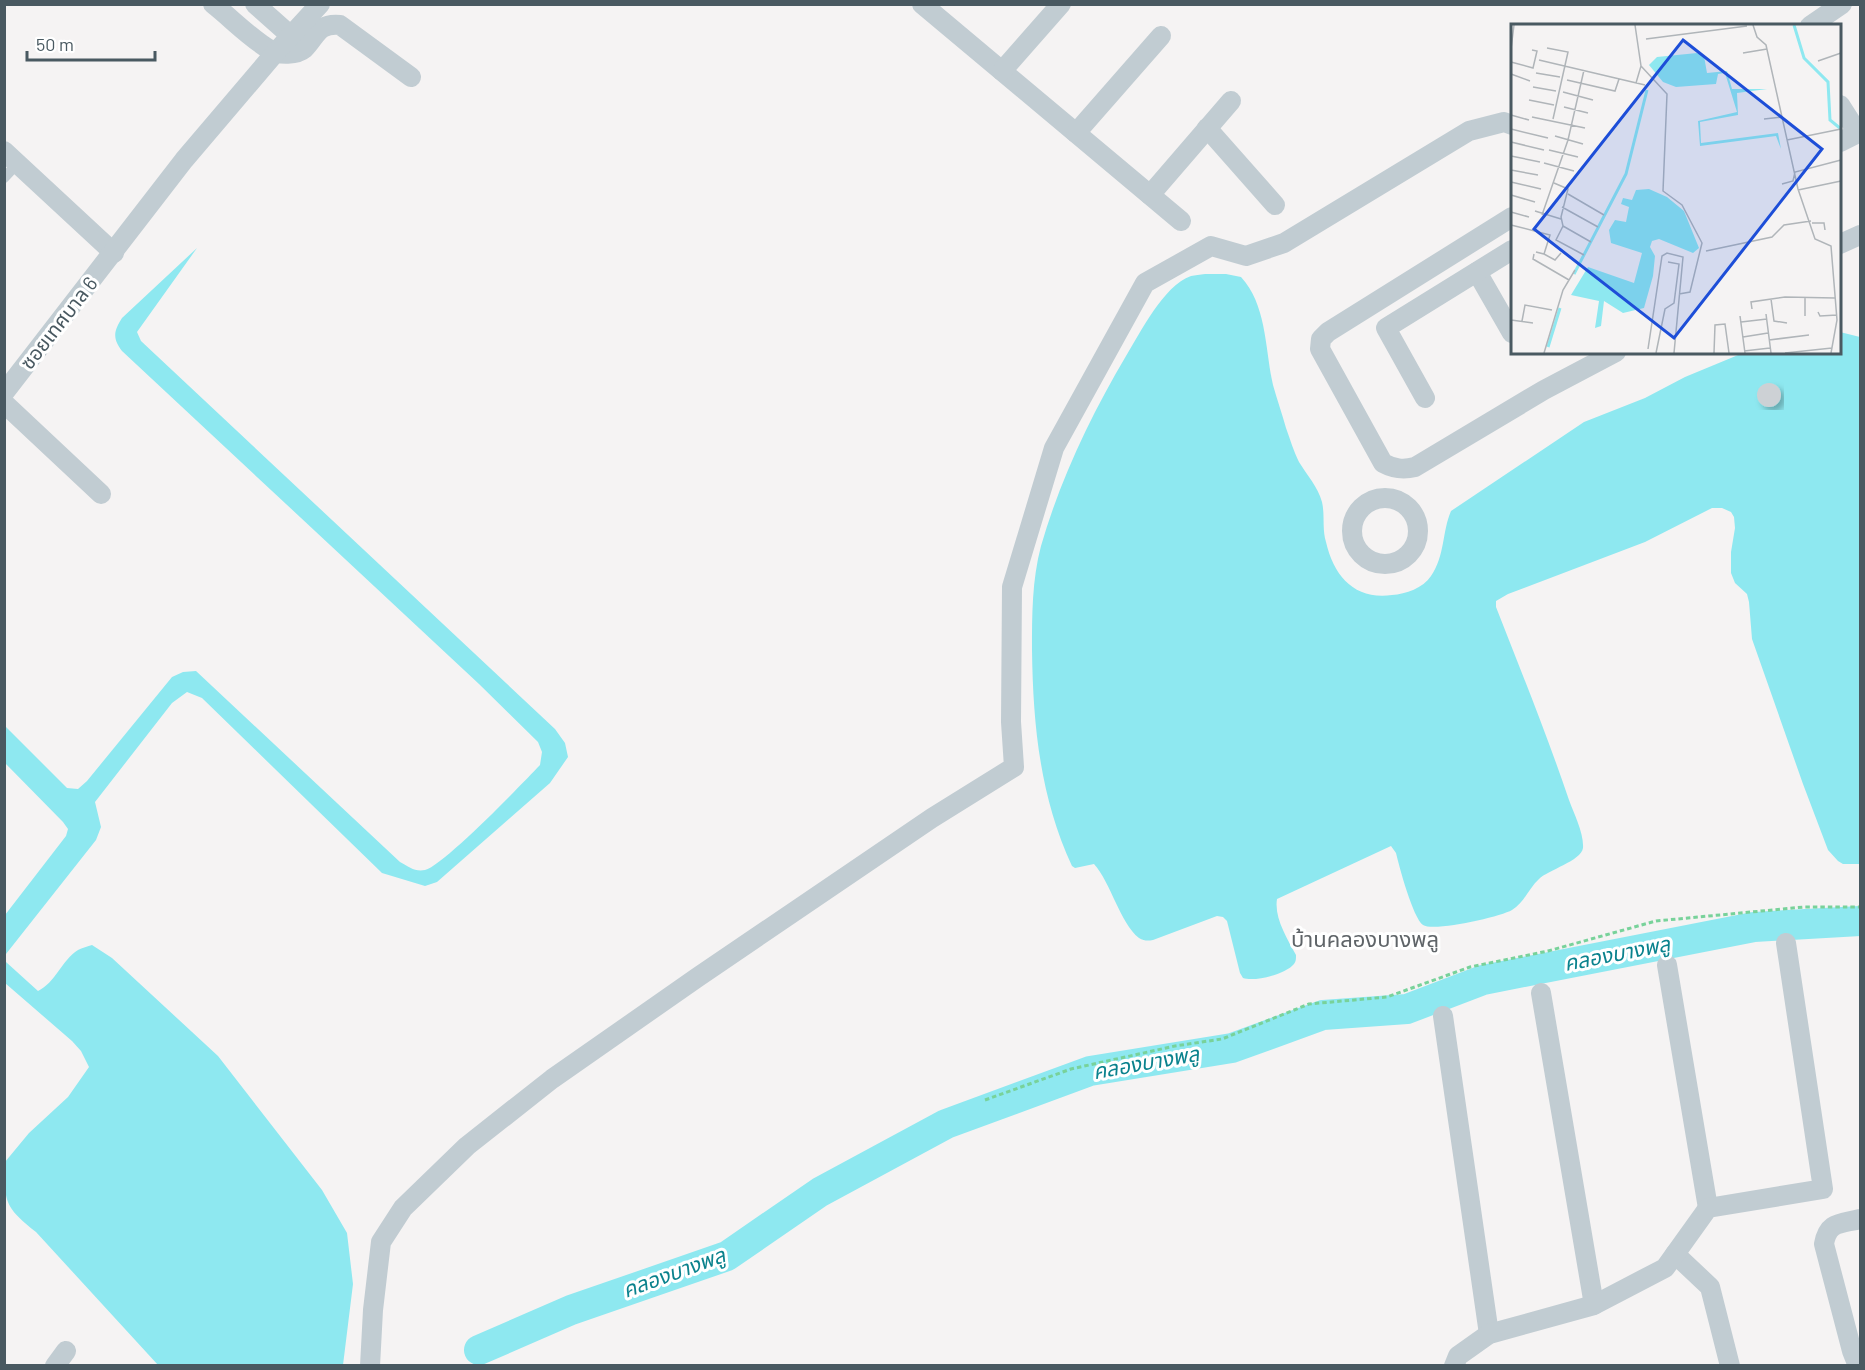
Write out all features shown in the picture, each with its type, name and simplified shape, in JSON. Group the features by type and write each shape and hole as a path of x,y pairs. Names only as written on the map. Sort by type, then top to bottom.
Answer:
{"street":[{"path":"213,4 275,53 296,54 303,50 315,33 329,24 340,25 411,76"},
{"path":"255,4 291,36"},
{"name":"ซอยเทศบาล 6","path":"4,393 184,160 320,4"},
{"path":"1002,71 1061,4"},
{"path":"1813,24 1842,4"},
{"path":"926,6 1182,221"},
{"path":"1076,133 1161,36"},
{"path":"1150,195 1231,101"},
{"path":"1841,108 1859,132 1841,141"},
{"path":"370,1365 373,1310 381,1242 403,1208 467,1146 552,1079 698,977 932,818 1014,766 1011,722 1012,587 1054,448 1145,284 1211,246 1246,256 1284,243 1469,131 1504,122 1511,125"},
{"path":"1207,128 1275,205"},
{"path":"11,157 114,253"},
{"path":"1511,218 1328,332 1321,339 1320,349 1383,463 1403,470 1415,467 1605,355"},
{"path":"1841,243 1860,235"},
{"path":"1425,398 1386,328 1511,251"},
{"path":"1477,272 1511,331"},
{"path":"4,403 100,494"},
{"path":"1387,497 1391,467"},
{"path":"1454,1365 1458,1356 1489,1334 1594,1305 1665,1268 1708,1208 1823,1189 1786,943"},
{"path":"1667,965 1708,1208"},
{"path":"1541,993 1594,1305"},
{"path":"1443,1016 1489,1334"},
{"path":"1858,1365 1852,1351 1824,1244 1826,1233 1832,1226 1860,1219"},
{"path":"1675,1254 1710,1287 1730,1365"}],"lane":[{"path":"4,178 11,157"}],"path":[{"path":"985,1100 1071,1069 1175,1046 1222,1039 1309,1004 1387,997 1470,967 1548,951 1656,921 1804,907 1860,907"}],"water":[{"path":"197,248 137,332 141,341 555,729 565,743 568,757 550,783 437,882 425,886 382,873 202,698 187,692 172,703 95,802 101,827 96,840 6,954 6,962 38,991 49,983 72,954 92,945 112,958 218,1056 322,1190 347,1233 353,1284 343,1365 158,1365 36,1232 18,1216 6,1195 5,1162 29,1133 68,1097 89,1067 81,1051 72,1041 5,983 5,915 66,836 68,829 5,763 5,726 67,788 78,789 172,677 183,672 196,671 400,862 418,870 425,870 435,865 448,854 483,823 540,765 542,752 538,742 479,684 122,351 115,334 122,318"},
{"path":"1226,274 1241,277 1250,288 1264,328 1273,385 1286,428 1299,462 1315,486 1322,502 1325,537 1334,566 1357,590 1379,596 1403,593 1424,584 1439,560 1451,511 1584,422 1645,398 1685,377 1741,354 1841,354 1841,332 1860,337 1860,864 1843,864 1828,850 1752,639 1747,594 1735,583 1731,573 1734,517 1731,512 1722,508 1712,508 1645,542 1508,594 1496,601 1496,607 1552,751 1583,842 1581,853 1577,857 1539,879 1516,907 1505,913 1467,923 1440,927 1423,925 1415,913 1396,853 1391,846 1277,899 1279,921 1296,955 1294,964 1278,974 1255,979 1243,978 1227,921 1223,917 1217,916 1153,940 1139,938 1126,923 1106,881 1094,864 1075,868 1072,866 1052,814 1040,760 1034,706 1032,611 1034,585 1041,546 1057,497 1089,425 1113,378 1162,299 1181,281 1191,276"}],"building":[{"path":"1769,383 1778,386 1781,395 1778,404 1769,407 1760,404 1757,395 1760,386"}],"waterway":[{"name":"คลองบางพลู","path":"479,1350 571,1310 727,1256 820,1192 946,1124 1090,1071 1232,1048 1323,1015 1407,1009 1483,980 1754,927 1860,921"}],"district":[{"name":"บ้านคลองบางพลู","path":"1365,939"}]}
